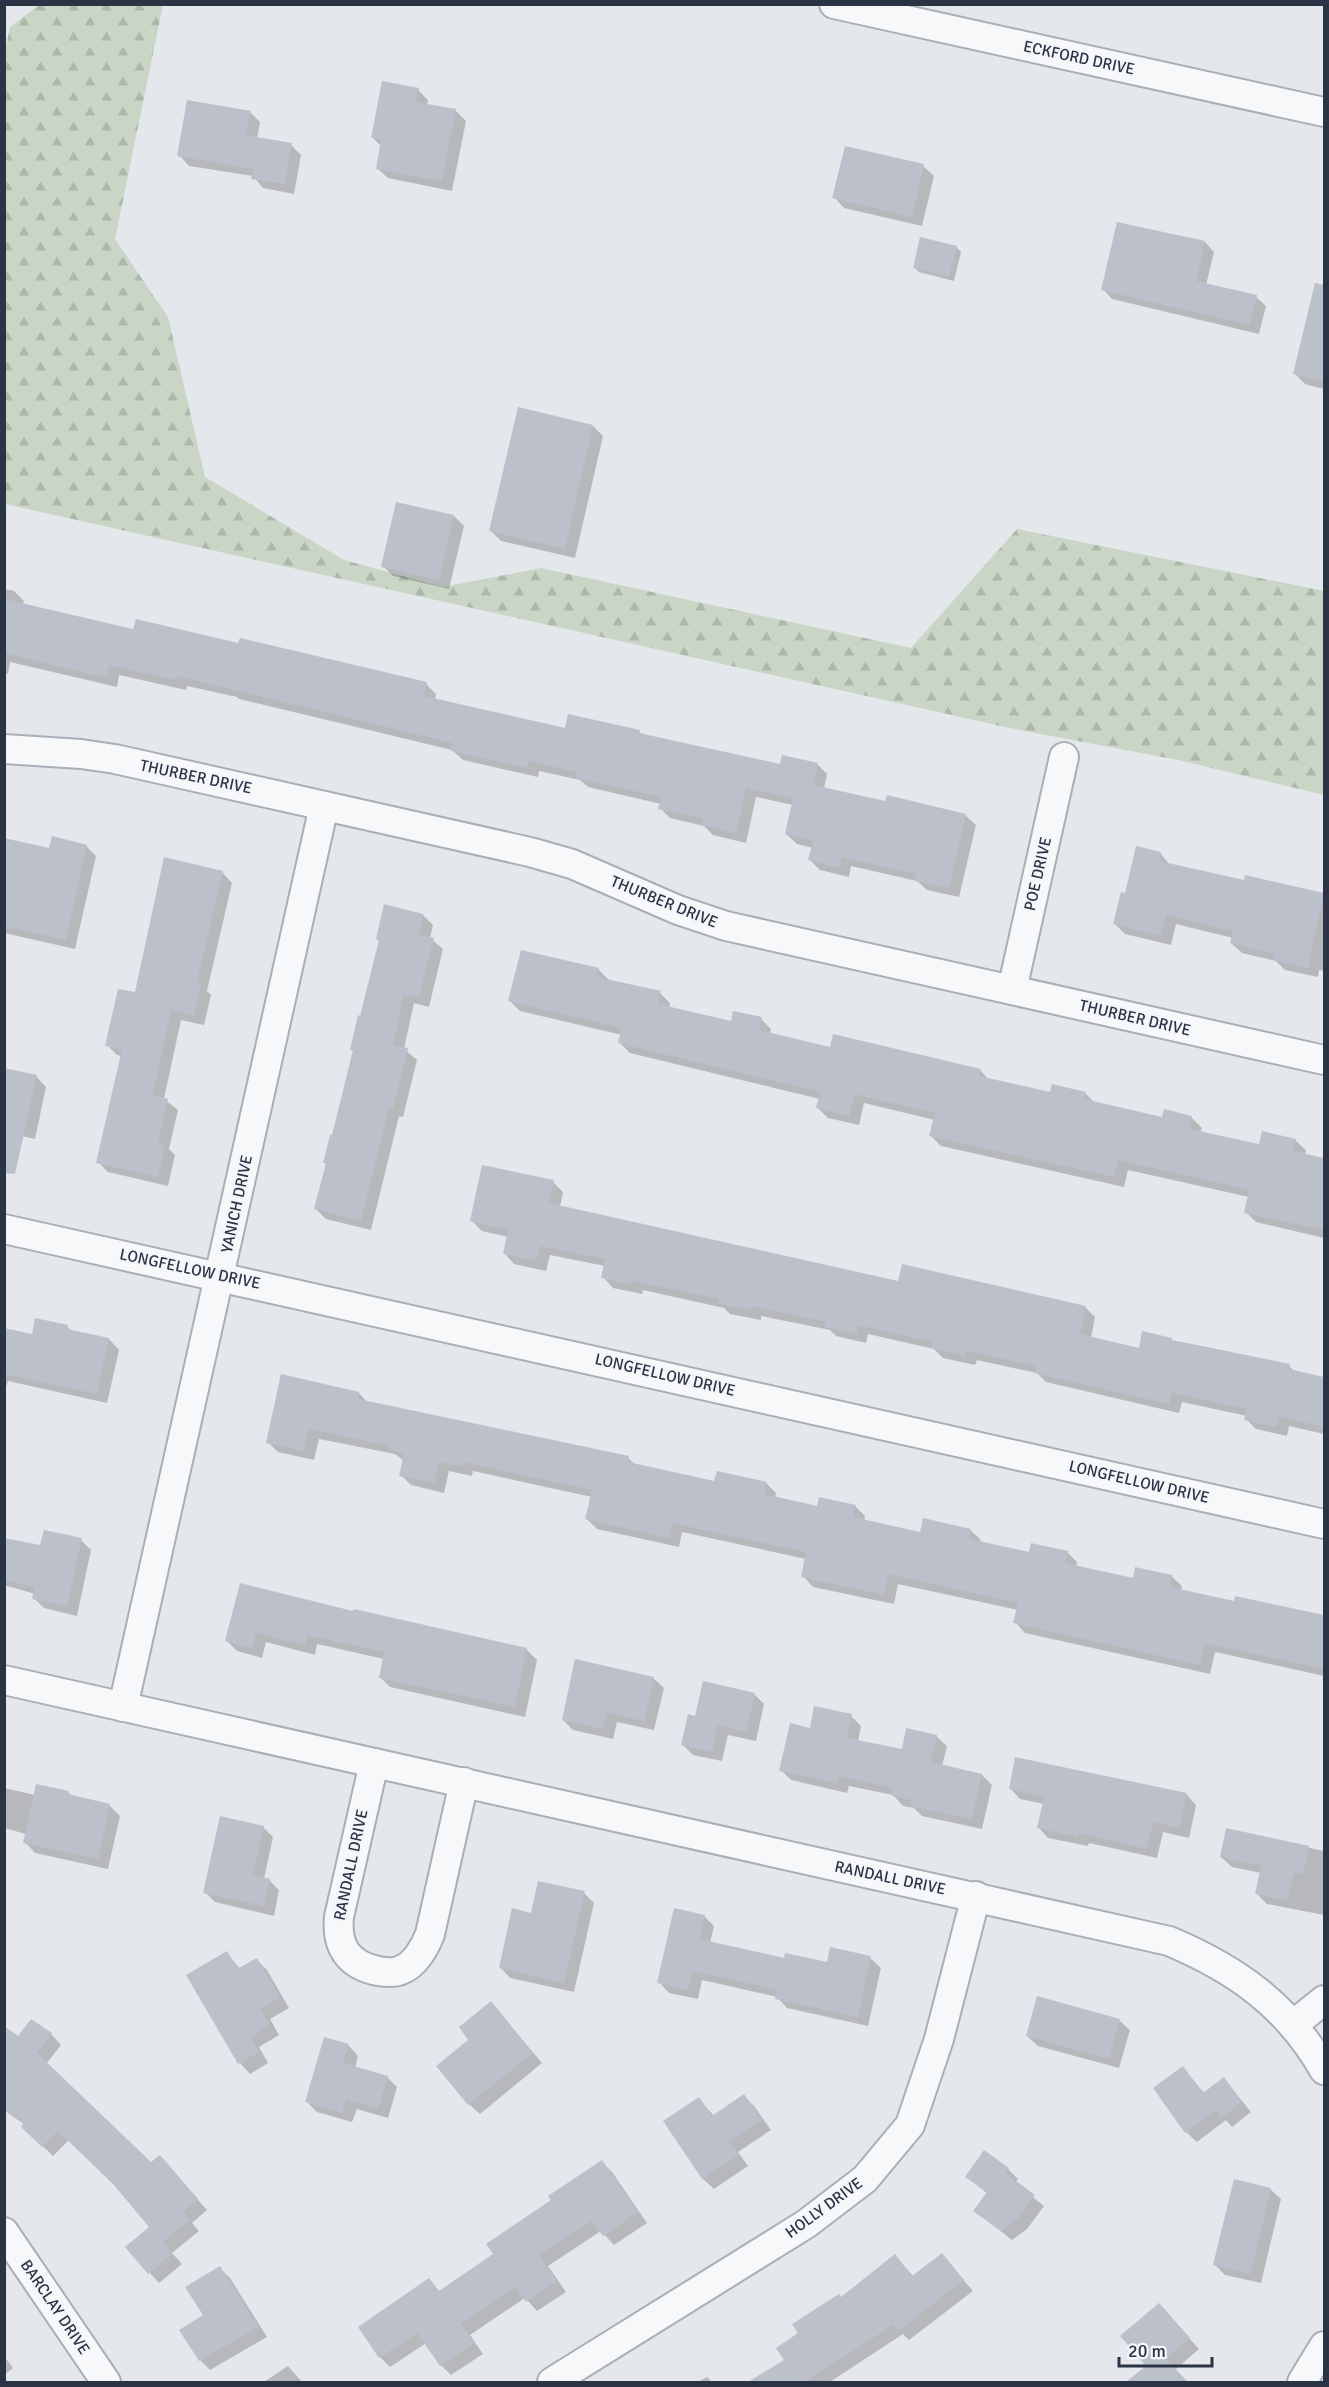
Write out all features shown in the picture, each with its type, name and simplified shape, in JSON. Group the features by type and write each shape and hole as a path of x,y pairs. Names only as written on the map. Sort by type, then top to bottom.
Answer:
{"street":[{"name":"ECKFORD DRIVE","path":"834,4 1324,112"},
{"name":"THURBER DRIVE","path":"4,749 81,754 115,759 530,852 572,864 678,910 726,926 1324,1060"},
{"name":"POE DRIVE","path":"1012,990 1064,757"},
{"name":"YANICH DRIVE","path":"123,1707 221,1276 324,806"},
{"name":"LONGFELLOW DRIVE","path":"4,1229 1324,1524"},
{"name":"RANDALL DRIVE","path":"4,1680 1169,1941 1204,1956 1249,1984 1272,2002 1308,2043 1324,2070"},
{"name":"RANDALL DRIVE","path":"374,1763 339,1917 338,1934 345,1952 355,1963 370,1969 385,1972 402,1970 425,1947 464,1782"},
{"name":"HOLLY DRIVE","path":"552,2382 806,2224 865,2179 910,2125 939,2039 976,1896"},
{"path":"1293,2025 1324,2000"},
{"name":"BARCLAY DRIVE","path":"4,2232 106,2382"},
{"path":"1302,2382 1324,2346"}],"green space":[{"path":"39,5 163,5 115,239 168,317 205,477 344,560 443,587 541,568 911,648 1017,529 1324,591 1324,795 1178,760 1010,728 5,504 5,51 10,27"}],"building":[{"path":"382,81 419,88 416,102 456,109 442,181 376,169 381,140 371,138"},
{"path":"187,100 251,111 246,135 292,143 285,184 251,179 253,169 177,156"},
{"path":"845,146 924,164 912,217 832,198"},
{"path":"1117,222 1205,241 1196,281 1257,295 1250,325 1101,290"},
{"path":"920,237 957,246 949,277 913,268"},
{"path":"1315,283 1324,285 1324,382 1293,374"},
{"path":"518,407 593,425 565,549 489,531"},
{"path":"396,502 454,515 439,580 381,567"},
{"path":"4,599 133,629 136,619 238,643 240,638 427,682 424,696 565,728 568,714 640,730 639,733 780,764 782,755 818,763 813,785 885,801 887,795 966,814 949,888 915,881 916,874 842,857 839,868 808,860 813,841 785,834 793,798 746,788 736,833 702,825 703,818 658,809 661,797 576,778 577,772 529,761 528,768 451,751 452,743 177,676 176,680 109,665 107,678 4,653"},
{"path":"52,836 87,845 66,940 4,926 4,838 49,848"},
{"path":"1136,846 1161,852 1159,861 1244,880 1245,875 1324,893 1308,968 1273,960 1274,954 1230,943 1233,931 1166,915 1161,936 1113,924 1121,892 1125,893"},
{"path":"164,857 223,871 197,982 201,983 194,1016 171,1010 153,1095 168,1099 158,1142 165,1144 158,1177 96,1163 122,1049 105,1046 118,989 135,992"},
{"path":"384,904 423,914 419,934 434,938 419,997 404,994 393,1045 408,1048 393,1108 389,1107 361,1221 314,1209 326,1163 323,1163 353,1050 350,1050 358,1015 360,1016 379,940 376,939"},
{"path":"521,950 599,968 597,977 661,991 658,1004 731,1021 733,1011 762,1017 759,1030 830,1047 833,1034 981,1069 979,1076 1050,1092 1052,1084 1086,1092 1084,1099 1162,1117 1164,1109 1192,1116 1189,1129 1259,1144 1262,1131 1296,1139 1293,1151 1324,1158 1324,1230 1244,1213 1249,1190 1118,1160 1114,1177 929,1136 935,1113 854,1094 849,1116 816,1108 820,1092 618,1043 622,1028 508,1001"},
{"path":"4,1068 37,1075 15,1174 4,1173"},
{"path":"482,1165 554,1180 549,1203 898,1281 902,1264 1086,1306 1080,1334 1139,1348 1142,1331 1172,1338 1172,1340 1290,1364 1289,1369 1324,1377 1324,1427 1279,1417 1277,1427 1244,1420 1247,1409 1172,1393 1169,1404 1034,1373 1036,1366 967,1351 965,1356 931,1348 932,1342 858,1325 857,1334 824,1327 826,1322 751,1306 751,1310 718,1304 719,1299 633,1281 632,1285 601,1278 605,1259 540,1246 536,1261 503,1254 508,1230 470,1221"},
{"path":"35,1318 68,1325 67,1329 109,1338 97,1394 4,1374 4,1328 32,1334"},
{"path":"281,1374 359,1392 358,1399 629,1456 628,1462 714,1481 717,1471 767,1482 764,1494 817,1506 819,1497 856,1505 853,1517 920,1532 923,1518 971,1529 969,1539 1029,1552 1031,1543 1068,1551 1065,1563 1133,1578 1135,1567 1172,1575 1170,1587 1234,1601 1235,1596 1324,1615 1324,1669 1205,1643 1200,1665 1013,1623 1018,1603 888,1574 884,1595 801,1577 806,1552 672,1523 669,1538 585,1519 592,1490 463,1462 462,1467 439,1462 434,1483 399,1476 404,1454 389,1451 390,1446 309,1429 304,1451 266,1443"},
{"path":"44,1530 82,1538 67,1606 32,1599 35,1587 4,1580 4,1538 40,1545"},
{"path":"240,1583 353,1611 354,1609 527,1648 515,1707 379,1678 384,1652 307,1635 305,1645 256,1633 252,1648 225,1641"},
{"path":"575,1659 654,1677 644,1721 607,1713 603,1729 562,1720"},
{"path":"703,1681 755,1693 746,1732 718,1725 712,1752 681,1745 688,1714 695,1716"},
{"path":"814,1706 852,1714 847,1738 902,1749 906,1728 937,1735 931,1762 982,1774 972,1819 910,1806 911,1800 892,1796 893,1788 839,1776 837,1783 779,1771 790,1723 810,1728"},
{"path":"1015,1757 1187,1793 1179,1828 1153,1822 1147,1849 1079,1833 1078,1837 1037,1828 1044,1797 1009,1789"},
{"path":"36,1784 69,1791 68,1794 110,1804 98,1859 23,1843"},
{"path":"220,1816 264,1826 253,1875 270,1879 264,1906 203,1893"},
{"path":"1226,1828 1309,1846 1303,1875 1294,1873 1288,1901 1255,1894 1261,1866 1220,1857"},
{"path":"538,1881 585,1891 564,1983 499,1968 512,1908 531,1913"},
{"path":"674,1908 705,1915 699,1939 784,1958 785,1953 827,1962 830,1947 871,1956 858,2017 775,1999 777,1990 692,1971 688,1990 657,1983"},
{"path":"227,1951 237,1969 257,1958 280,1997 261,2009 270,2025 250,2037 259,2052 238,2064 186,1975"},
{"path":"1037,1996 1120,2019 1109,2059 1026,2036"},
{"path":"491,2001 533,2053 468,2105 436,2066 468,2040 459,2027"},
{"path":"31,2019 52,2033 37,2053 151,2162 160,2155 198,2199 183,2212 190,2220 163,2242 173,2253 148,2274 125,2247 149,2227 114,2185 58,2131 42,2147 21,2127 24,2123 4,2109 4,2026 18,2036"},
{"path":"324,2037 349,2044 343,2063 388,2076 378,2109 346,2100 342,2113 305,2102"},
{"path":"1183,2066 1203,2093 1224,2077 1242,2102 1221,2118 1216,2110 1185,2133 1153,2088"},
{"path":"744,2094 762,2120 729,2142 739,2155 702,2179 663,2121 699,2097 712,2116"},
{"path":"984,2150 1009,2168 1005,2173 1035,2195 1017,2219 1001,2231 973,2211 987,2192 965,2177"},
{"path":"602,2160 638,2212 603,2236 592,2221 539,2255 557,2281 526,2302 516,2287 461,2324 474,2343 440,2366 417,2333 379,2358 358,2327 429,2278 439,2291 493,2254 486,2244 551,2200 548,2196"},
{"path":"1234,2179 1271,2188 1251,2274 1213,2265"},
{"path":"942,2253 964,2280 898,2331 893,2325 805,2382 748,2382 784,2360 776,2348 798,2333 792,2324 839,2294 841,2297 895,2254 912,2276"},
{"path":"220,2266 258,2327 199,2361 179,2330 203,2315 185,2287"},
{"path":"1159,2303 1190,2338 1166,2359 1188,2382 1126,2382 1146,2366 1120,2336"}]}
